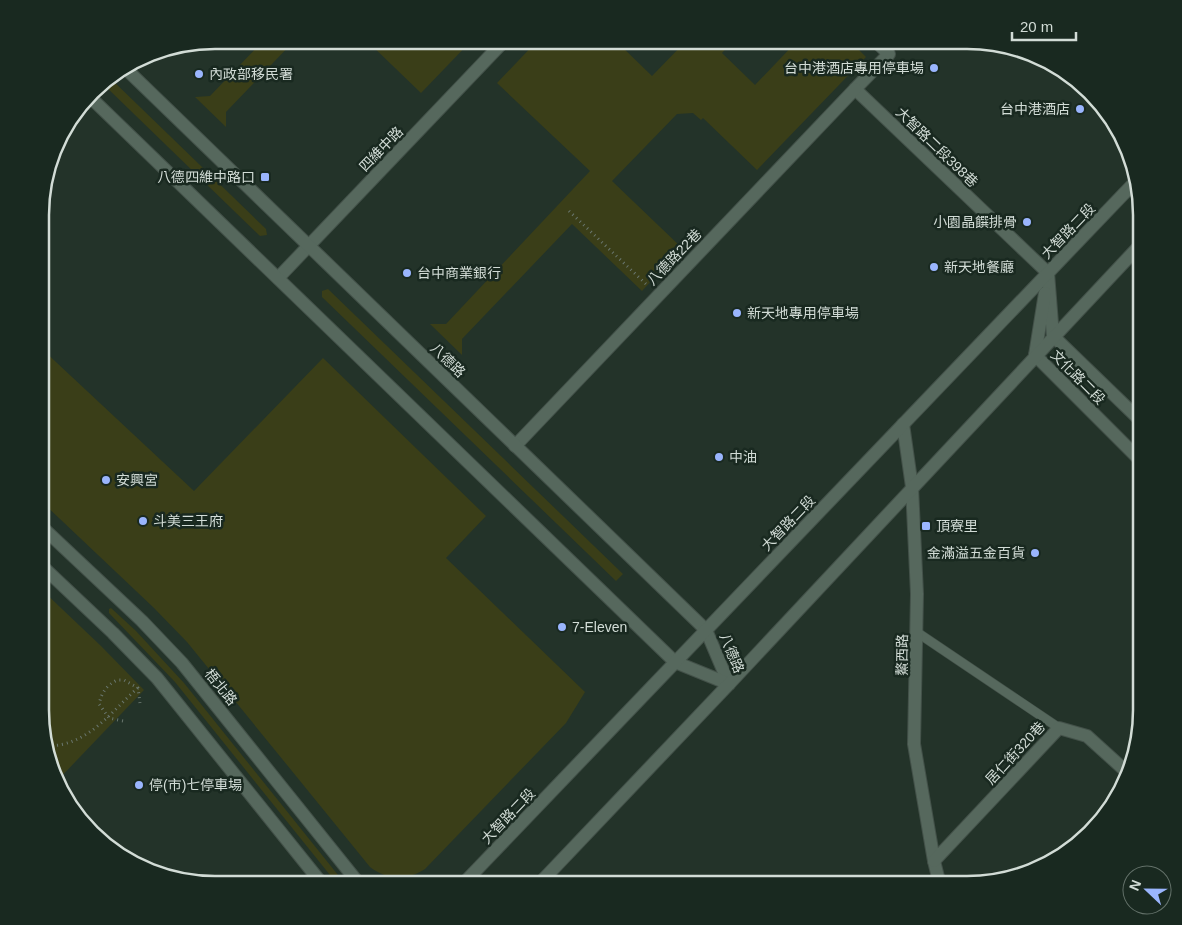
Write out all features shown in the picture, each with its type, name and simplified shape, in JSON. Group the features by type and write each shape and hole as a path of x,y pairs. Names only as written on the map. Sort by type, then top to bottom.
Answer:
{"street":[{"name":"四維中路","path":"278,278 496,49"},
{"path":"856,89 889,54 884,49"},
{"name":"八德路","path":"129,72 706,630 729,684"},
{"name":"大智路二段398巷","path":"856,89 1048,273"},
{"name":"八德路22巷","path":"515,446 856,89"},
{"name":"八德路","path":"94,101 675,662 729,684"},
{"name":"大智路二段","path":"471,876 1131,186"},
{"path":"547,876 729,684 1133,252"},
{"name":"文化路二段","path":"1048,273 1053,336 1133,413"},
{"name":"文化路二段","path":"1048,273 1035,355 1133,453"},
{"name":"鰲西路","path":"903,424 912,487 918,633 914,744 938,876"},
{"name":"梧北路","path":"49,533 127,606 182,663 353,876"},
{"path":"49,573 157,678 316,876"},
{"name":"居仁街320巷","path":"934,861 1059,728 1087,736 1123,768"}],"lane":[{"path":"918,633 1059,728"}],"path":[{"path":"569,211 658,296"},
{"path":"123,721 109,718 99,704 102,693 117,680 124,680 139,687"},
{"path":"139,687 140,703"},
{"path":"52,745 73,741 90,732 109,718 139,687"}],"green space":[{"path":"255,49 286,49 226,112 226,127 195,97 210,96"},
{"path":"375,49 463,49 421,93"},
{"path":"529,49 624,49 652,76 678,49 726,49 722,53 755,85 789,49 858,49 866,57 757,170 703,118 701,120 693,113 677,114 612,181 682,248 642,291 572,224 462,339 462,355 430,324 446,324 590,171 497,83"},
{"path":"115,83 266,229 267,235 260,236 107,88"},
{"path":"328,289 623,574 616,581 322,297 322,291"},
{"path":"49,355 194,491 323,358 486,516 446,558 585,692 566,723 425,869 411,876 388,876 370,867 187,642 154,608 49,509"},
{"path":"49,597 101,646 144,690 62,775 54,754 49,722"},
{"path":"111,608 136,631 184,683 339,876 331,876 175,682 109,613"}],"place":[{"name":"台中港酒店專用停車場","path":"934,68"},
{"name":"內政部移民署","path":"199,74"},
{"name":"台中港酒店","path":"1080,109"},
{"name":"八德四維中路口","path":"265,177"},
{"name":"小園晶饌排骨","path":"1027,222"},
{"name":"新天地餐廳","path":"934,267"},
{"name":"台中商業銀行","path":"407,273"},
{"name":"新天地專用停車場","path":"737,313"},
{"name":"中油","path":"719,457"},
{"name":"安興宮","path":"106,480"},
{"name":"斗美三王府","path":"143,521"},
{"name":"頂寮里","path":"926,526"},
{"name":"金滿溢五金百貨","path":"1035,553"},
{"name":"7-Eleven","path":"562,627"},
{"name":"停(市)七停車場","path":"139,785"}]}
